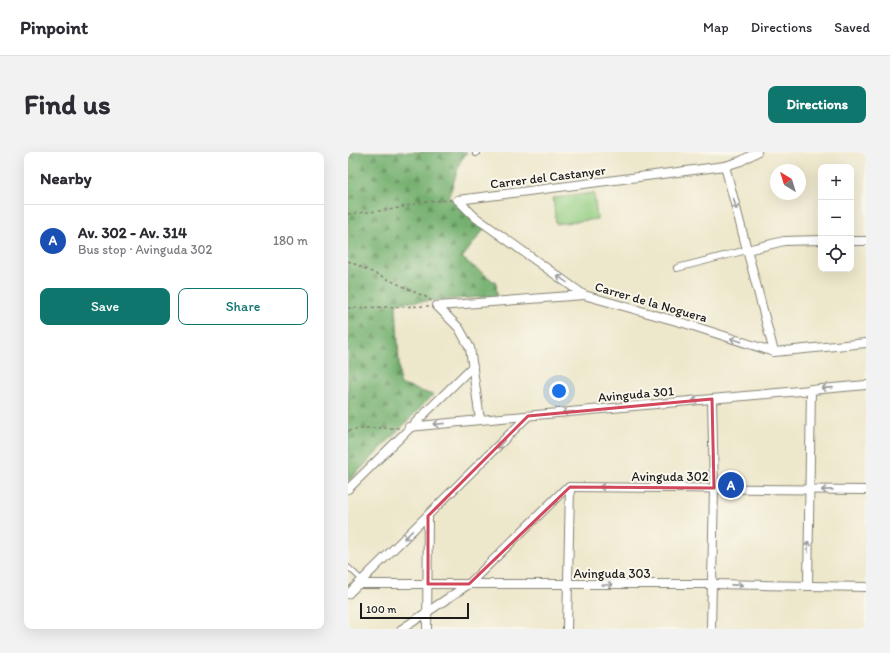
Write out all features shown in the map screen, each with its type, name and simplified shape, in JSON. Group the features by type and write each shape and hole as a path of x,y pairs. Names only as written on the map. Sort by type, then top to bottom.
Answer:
{"street":[{"name":"Carrer del Castanyer","path":"458,200 725,166 741,162 757,152"},
{"path":"725,166 774,352"},
{"name":"Carrer de la Noguera","path":"458,200 475,217 584,295 687,324 774,352 866,342"},
{"path":"677,268 784,241 818,240"},
{"path":"854,241 866,241"},
{"path":"437,306 584,295"},
{"path":"437,306 459,328 470,348 480,420"},
{"path":"348,489 409,427 473,366"},
{"name":"Avinguda 301","path":"409,427 866,385"},
{"path":"808,586 811,389"},
{"path":"712,399 714,488 712,629"},
{"path":"348,594 528,416"},
{"path":"402,629 470,584 565,489 570,487 567,629"},
{"name":"Avinguda 302","path":"570,487 866,490"},
{"path":"427,629 428,516"},
{"name":"Avinguda 303","path":"360,582 568,585 712,584 866,587"}],"lane":[{"path":"348,567 360,582"}],"path":[{"path":"348,214 389,210 424,202 458,200"},
{"path":"348,261 428,298 437,306"},
{"path":"348,308 437,306"},
{"path":"348,431 367,428 409,427"}],"highlighted area":[{"path":"712,399 714,488 570,487 469,584 428,584 428,516 528,416"}],"green space":[{"path":"348,152 467,152 460,162 449,197 485,228 462,258 496,283 497,296 396,303 400,384 433,395 348,482"},
{"path":"594,193 597,219 556,224 553,198"}],"place":[{"name":"Av. 302 - Av. 314","path":"731,485"}]}
